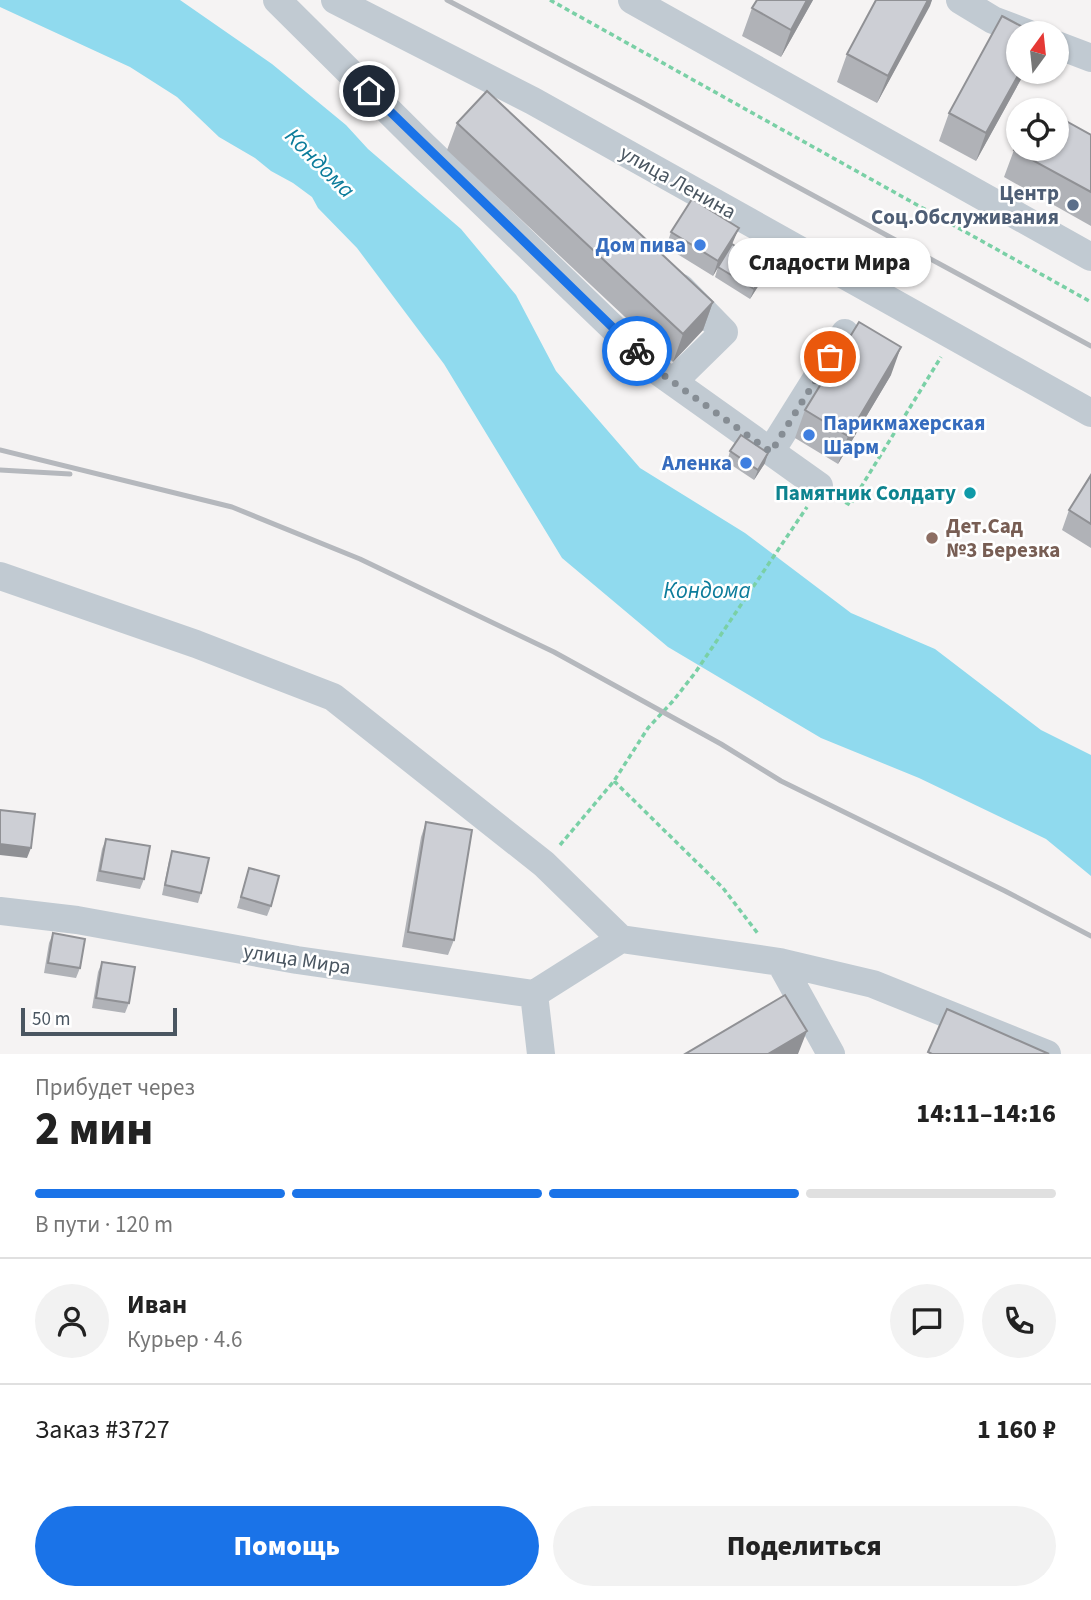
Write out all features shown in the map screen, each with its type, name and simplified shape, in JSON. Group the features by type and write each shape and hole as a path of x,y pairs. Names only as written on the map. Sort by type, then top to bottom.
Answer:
{"street":[{"path":"277,0 649,363 771,452 817,491"},
{"name":"улица Ленина","path":"335,0 601,139 1091,413"},
{"path":"632,0 1091,257"},
{"path":"960,0 1006,25"},
{"path":"1069,50 1091,58"},
{"path":"463,65 521,124"},
{"path":"666,272 724,332 673,382"},
{"path":"771,452 845,333"},
{"path":"0,576 196,644 333,697 544,864 621,939 780,962 873,984 1047,1054"},
{"name":"улица Мира","path":"0,911 77,920 297,960 534,994"},
{"path":"541,1054 534,994 621,939"},
{"path":"780,962 831,1054"}],"path":[{"path":"550,0 1091,302"},
{"path":"544,864 614,781 648,729 695,673 817,491 850,505 942,355"},
{"path":"614,781 723,888 780,962"}],"water":[{"name":"Кондома","path":"0,0 180,0 272,64 346,125 368,149 461,229 516,295 556,371 640,468 745,533 851,613 935,649 1041,730 1091,755 1091,876 1046,839 919,778 821,738 668,647 562,558 444,364 357,248 318,208 312,197 219,137 177,97 130,67 0,7"}],"building":[{"path":"757,0 807,0 791,30 752,8"},
{"path":"876,0 928,0 888,76 847,54"},
{"path":"1002,16 1011,21 1006,21 1006,84 1013,84 986,133 949,113"},
{"path":"487,91 713,302 683,334 457,123"},
{"path":"1069,123 1091,135 1091,192 1034,161 1069,161"},
{"path":"692,199 739,228 718,261 671,232"},
{"path":"732,244 768,267 754,289 718,267"},
{"path":"859,322 901,347 848,436 805,410"},
{"path":"741,435 768,453 758,470 730,451"},
{"path":"1091,475 1091,524 1069,510"},
{"path":"0,810 35,814 31,848 0,844"},
{"path":"426,822 472,830 454,940 408,932"},
{"path":"106,839 150,846 144,879 100,871"},
{"path":"172,851 209,858 201,893 165,885"},
{"path":"249,868 279,876 271,906 241,897"},
{"path":"53,933 85,939 80,968 48,963"},
{"path":"102,962 135,967 129,1003 96,998"},
{"path":"785,995 807,1031 768,1054 685,1054"},
{"path":"947,1009 1049,1054 932,1054 928,1052"}],"railway":[{"path":"447,0 1091,346"},
{"path":"0,450 232,507 360,559 554,652 721,744 781,781 1091,936"},
{"path":"0,470 70,474"}],"way so far":[{"path":"637,351 659,372 771,452 830,357"}],"place":[{"name":"Центр Соц.Обслуживания","path":"1073,205"},
{"name":"Дом пива","path":"700,245"},
{"name":"Сладости Мира","path":"830,357"},
{"name":"Парикмахерская Шарм","path":"809,435"},
{"name":"Аленка","path":"746,463"},
{"name":"Памятник Солдату","path":"970,493"},
{"name":"Дет.Сад №3 Березка","path":"932,538"}],"route":[{"path":"369,91 637,351"}]}
